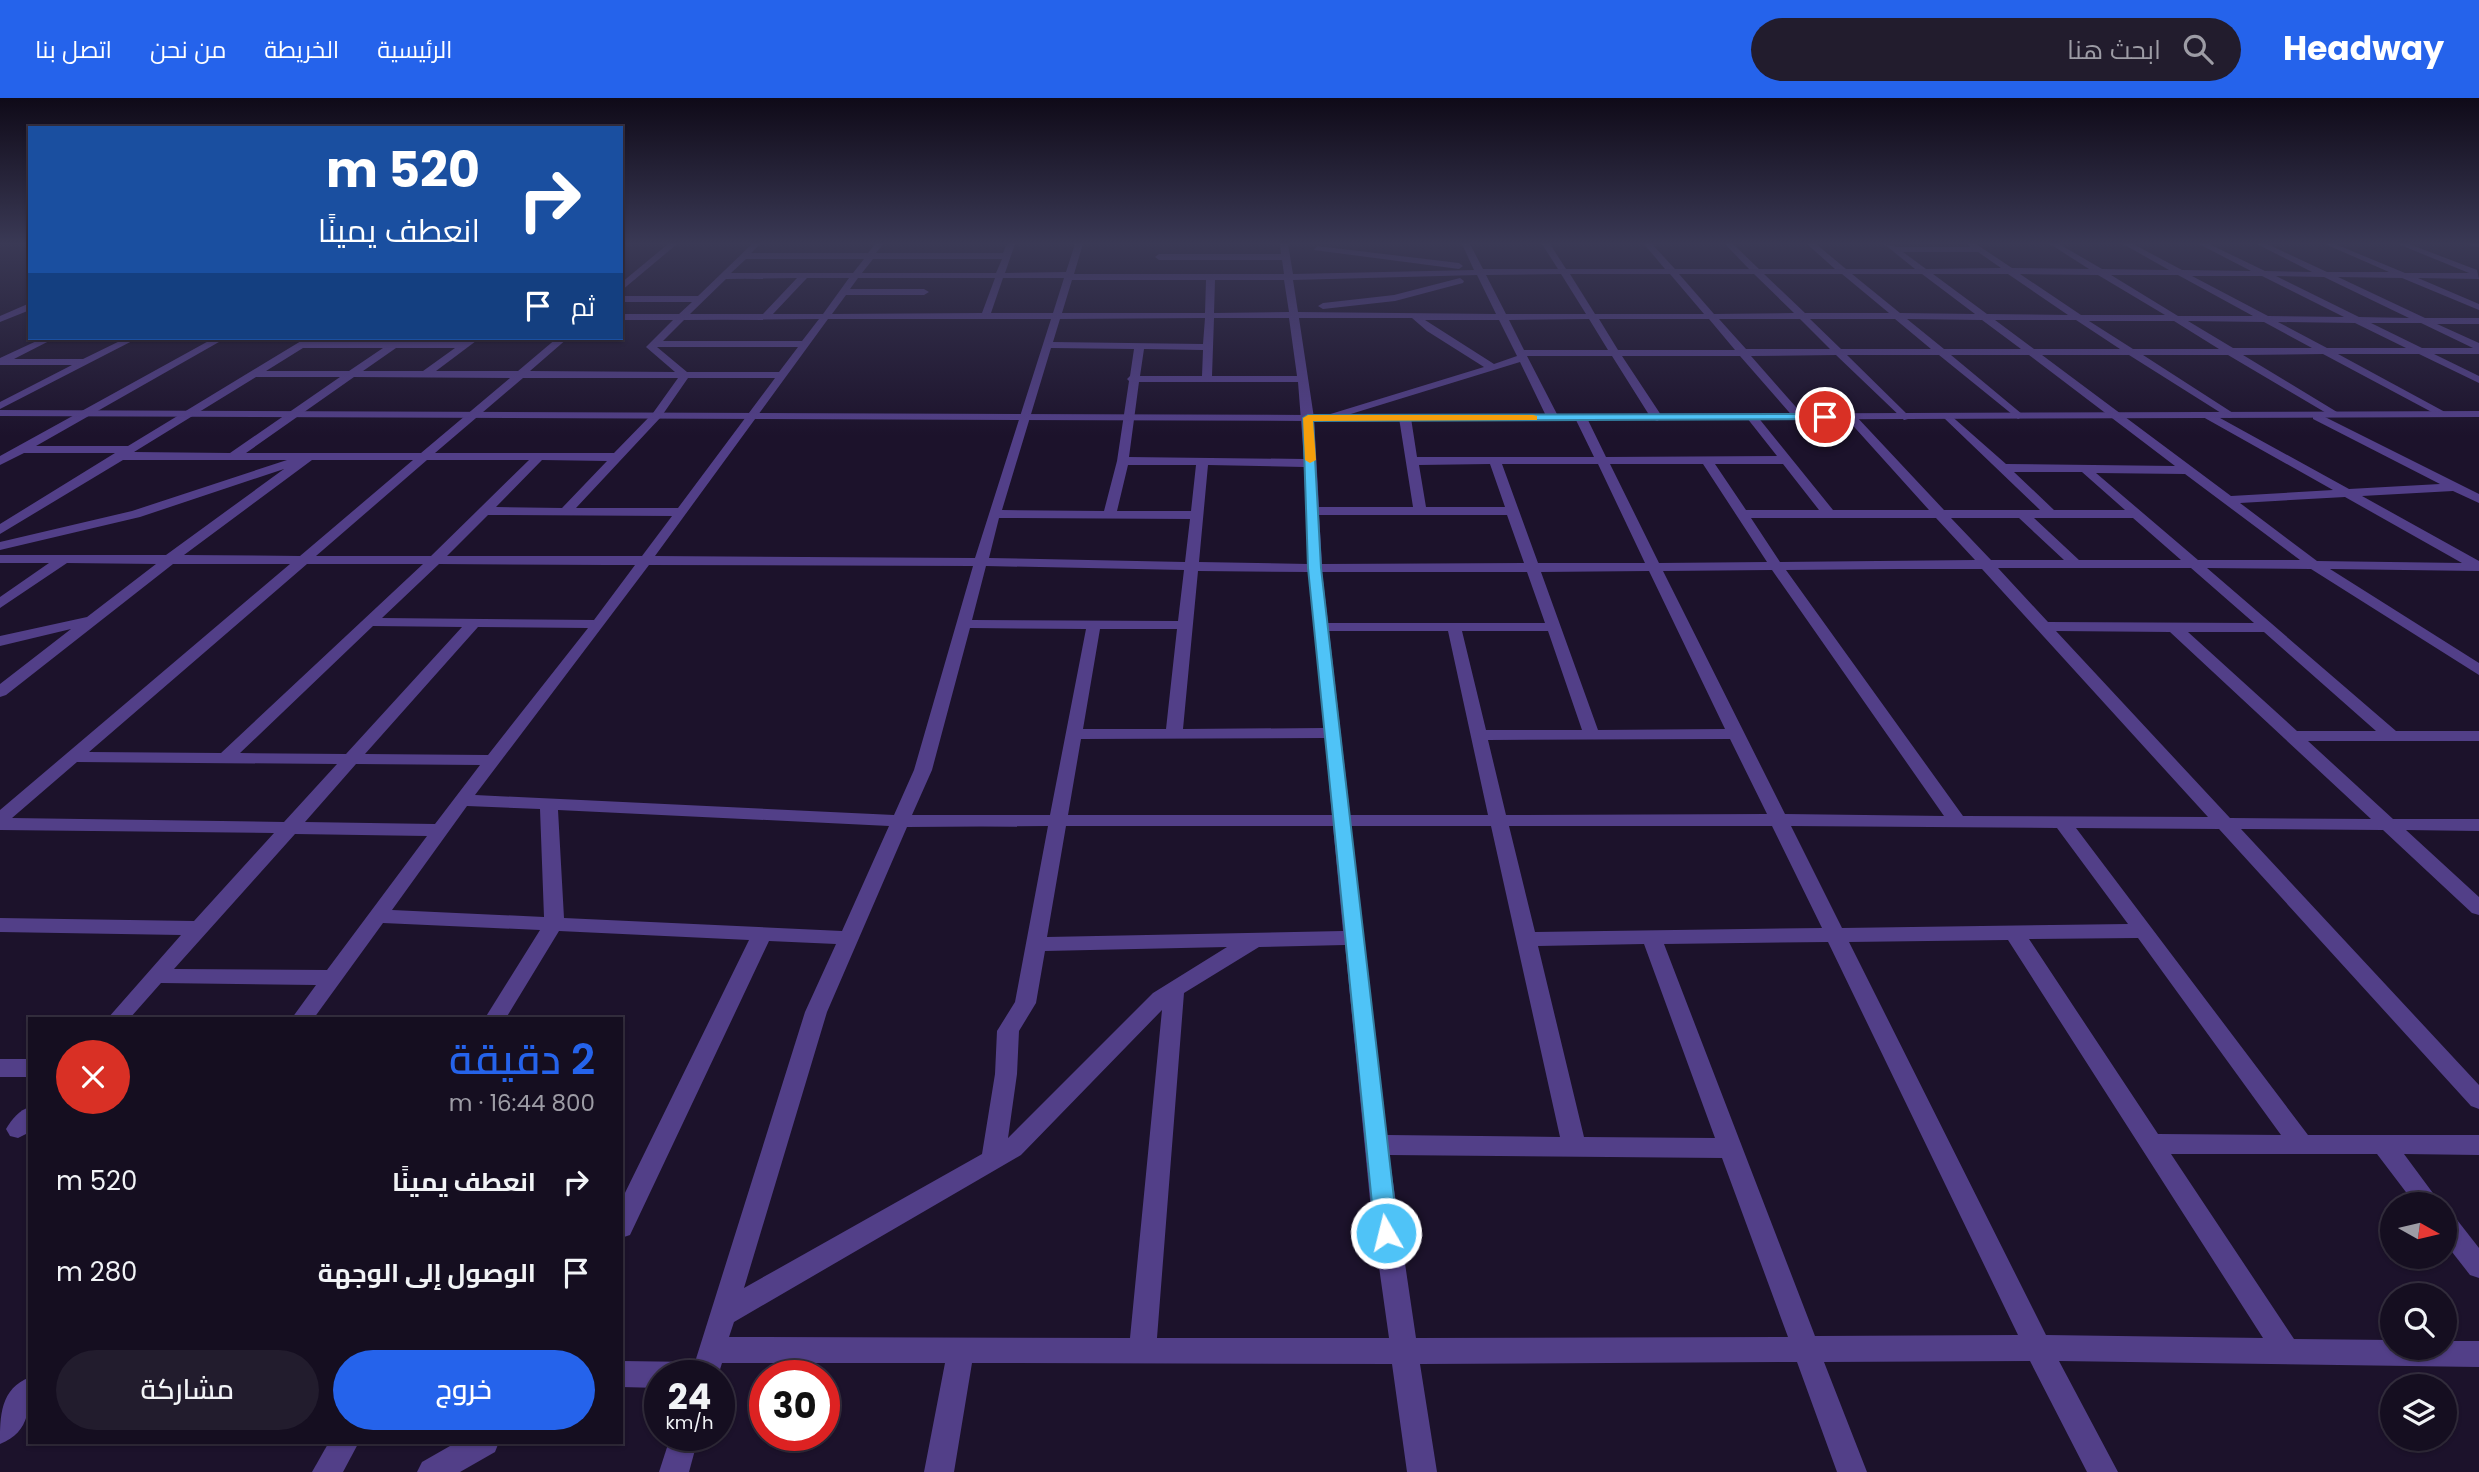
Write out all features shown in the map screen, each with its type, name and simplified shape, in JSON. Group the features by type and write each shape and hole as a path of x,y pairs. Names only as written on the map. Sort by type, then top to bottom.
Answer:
{"street":[{"path":"3,316 24,308"},
{"path":"689,375 658,355 651,347 690,308"},
{"path":"765,317 773,308"},
{"path":"304,1017 462,800 599,624 830,308"},
{"path":"623,317 824,317 893,308"},
{"path":"935,308 985,317 1210,317 1294,313 1502,318 1898,316 2479,321"},
{"path":"985,317 988,308"},
{"path":"709,1360 816,1012 923,770 979,562 1058,308"},
{"path":"1207,379 1210,308"},
{"path":"1293,308 1308,418 1315,568 1376,1145 1422,1472"},
{"path":"1294,313 1327,308"},
{"path":"1406,308 1430,330 1492,367"},
{"path":"1497,308 1553,418"},
{"path":"1587,308 1657,418"},
{"path":"1703,308 1799,417"},
{"path":"1796,308 1904,417"},
{"path":"1889,308 2018,416"},
{"path":"1977,308 2313,564 2472,660 2479,670"},
{"path":"2065,308 2229,415"},
{"path":"2160,308 2333,414"},
{"path":"2245,308 2441,414"},
{"path":"2334,308 2479,380"},
{"path":"2396,308 2479,349"},
{"path":"3,316 28,315"},
{"path":"0,362 46,340"},
{"path":"0,406 129,340"},
{"path":"2,458 217,340"},
{"path":"0,530 309,340"},
{"path":"426,374 472,340"},
{"path":"2,817 561,340"},
{"path":"654,344 803,344"},
{"path":"710,354 718,344"},
{"path":"300,345 465,345"},
{"path":"232,457 394,345"},
{"path":"1046,345 1208,346"},
{"path":"1110,514 1123,461 1132,379 1139,346"},
{"path":"1328,418 1382,399 1433,387 1521,355 2479,349"},
{"path":"0,362 85,362"},
{"path":"567,510 657,415 689,375 702,365"},
{"path":"253,374 780,376"},
{"path":"1132,379 1301,379"},
{"path":"0,414 1023,418 2479,414"},
{"path":"2313,414 2479,499"},
{"path":"2207,415 2479,567"},
{"path":"1948,416 2051,514"},
{"path":"1851,417 2479,1100"},
{"path":"1405,418 1420,511"},
{"path":"1581,418 2038,1348 2103,1472"},
{"path":"1753,418 1829,514"},
{"path":"21,449 232,457 618,457"},
{"path":"0,546 75,526 135,514 308,457"},
{"path":"0,692 170,559 308,457"},
{"path":"225,758 435,560 539,457"},
{"path":"1413,461 1786,460"},
{"path":"1123,461 1310,463"},
{"path":"1707,461 1775,564 1958,822"},
{"path":"1174,735 1202,462"},
{"path":"1495,462 1592,735"},
{"path":"2003,468 2190,470"},
{"path":"2085,468 2392,736"},
{"path":"2230,500 2454,487"},
{"path":"485,511 680,512"},
{"path":"1312,511 1512,511"},
{"path":"994,514 1196,514"},
{"path":"1742,514 2138,514"},
{"path":"2022,514 2077,565"},
{"path":"0,559 979,562 1315,568 1775,564 2313,564 2479,567"},
{"path":"0,604 64,559"},
{"path":"0,641 93,620"},
{"path":"370,622 599,624"},
{"path":"119,1017 474,623"},
{"path":"963,624 1184,625"},
{"path":"993,1160 1006,1074 1008,1031 1025,1003 1094,624"},
{"path":"2045,625 2267,628"},
{"path":"1321,627 1553,627"},
{"path":"1454,627 1574,1146"},
{"path":"2174,627 2479,908"},
{"path":"1074,734 1332,733"},
{"path":"1478,735 1737,734"},
{"path":"2292,736 2479,736"},
{"path":"72,757 492,761"},
{"path":"462,800 900,821 1779,820 2479,825"},
{"path":"496,1017 554,925 549,804"},
{"path":"2,817 289,828 441,830"},
{"path":"2063,823 2302,1145"},
{"path":"377,916 849,938"},
{"path":"0,925 199,928"},
{"path":"1526,939 2144,932"},
{"path":"2014,933 2287,1352"},
{"path":"623,1223 762,934"},
{"path":"1035,944 1354,938"},
{"path":"1652,938 1852,1472"},
{"path":"723,1314 1013,1148 1160,998 1255,940"},
{"path":"156,976 332,978"},
{"path":"1142,1350 1174,990"},
{"path":"0,1068 28,1068"},
{"path":"28,1118 18,1129 28,1129"},
{"path":"2152,1144 2479,1145"},
{"path":"1376,1145 1731,1148"},
{"path":"2383,1145 2420,1192"},
{"path":"2457,1239 2479,1267"},
{"path":"735,1365 961,1350 2038,1348 2479,1354"},
{"path":"939,1472 961,1350"},
{"path":"623,1374 644,1372"},
{"path":"0,1430 28,1393"},
{"path":"327,1472 344,1444"},
{"path":"432,1472 481,1444"},
{"path":"674,1472 680,1451"}],"slow traffic":[{"path":"1310,460 1308,418 1533,418"}],"route":[{"path":"1386,1233 1315,568 1308,418 1825,417"}]}
